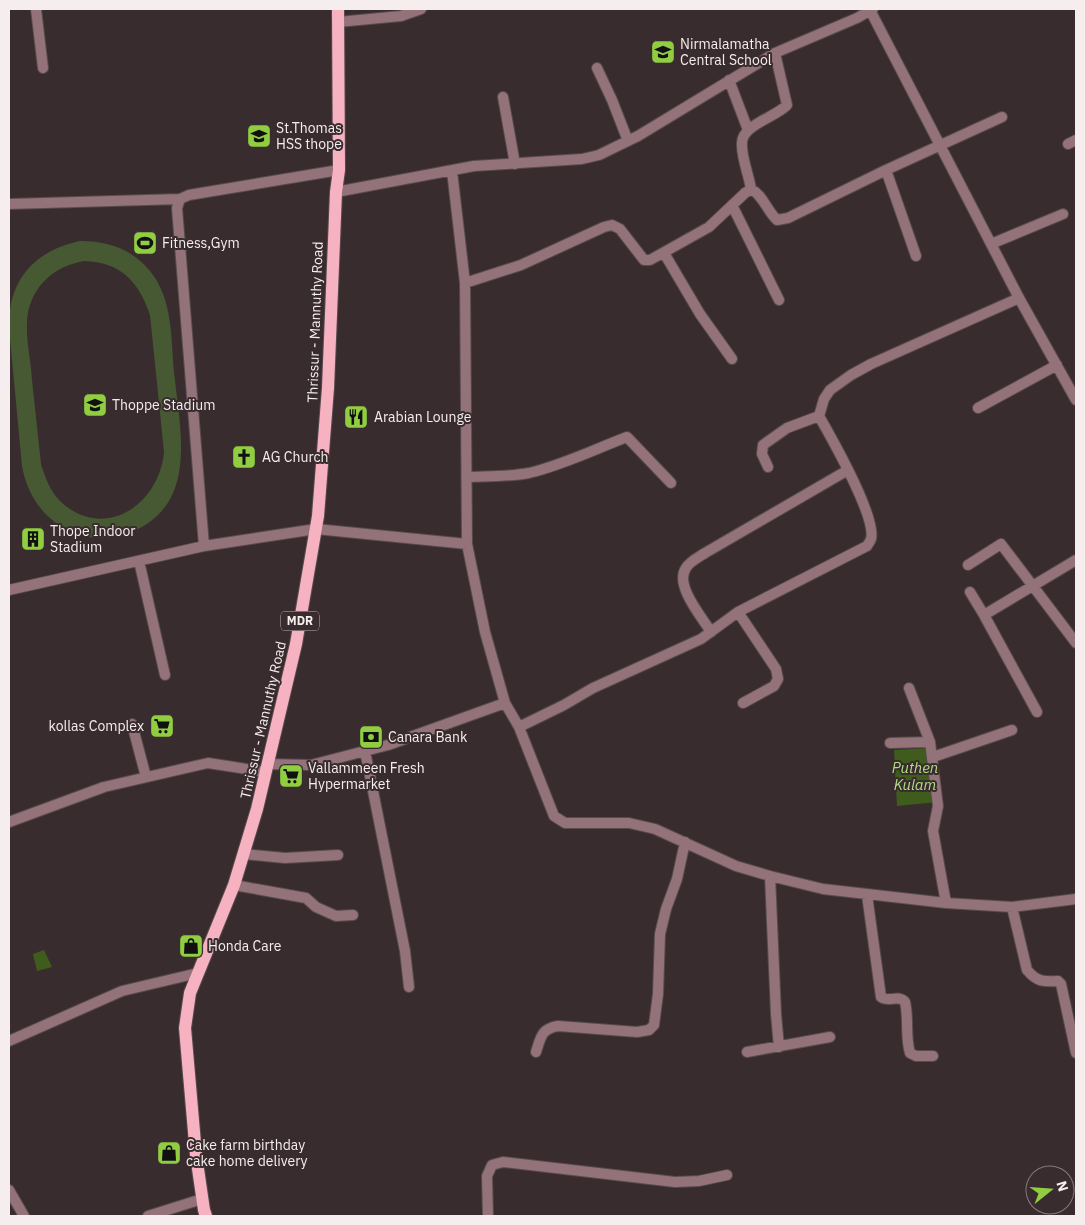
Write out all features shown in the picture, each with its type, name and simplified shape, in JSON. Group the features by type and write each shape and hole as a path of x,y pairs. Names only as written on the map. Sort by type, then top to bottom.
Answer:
{"main road":[{"name":"Thrissur - Mannuthy Road","path":"206,1216 202,1200 185,1028 190,993 234,885 267,768 296,644 316,529 328,388 336,192 339,170 338,9"}],"street":[{"path":"36,9 43,68"},
{"path":"338,22 400,16 421,9"},
{"path":"336,192 474,166 582,159 599,155 628,141 775,53 856,13 871,10 1019,298 1076,400"},
{"path":"775,53 787,105 777,114 748,130 741,142 751,189 759,196 770,214 777,220 788,218 886,170 1002,117"},
{"path":"597,68 628,141"},
{"path":"729,80 748,130"},
{"path":"503,97 515,164"},
{"path":"9,204 180,199 189,195 339,170"},
{"path":"886,170 916,256"},
{"path":"452,171 465,283 467,544 485,632 505,703 519,727 554,816 565,823 629,823 655,829 736,866 824,889 946,903 1012,907 1076,899"},
{"path":"465,283 520,265 612,225 620,229 644,260 650,260 709,227 751,189"},
{"path":"180,199 177,208 204,546"},
{"path":"732,205 779,300"},
{"path":"991,244 1063,214"},
{"path":"664,253 700,314 732,359"},
{"path":"519,727 593,688 700,639 738,612 867,546 871,539 870,527 862,502 848,470 819,416 824,399 830,390 871,364 1019,298"},
{"path":"978,408 1057,365"},
{"path":"768,466 762,454 763,445 787,428 819,416"},
{"path":"467,476 504,476 528,473 560,463 627,437 671,484"},
{"path":"711,632 684,589 682,579 686,567 705,553 848,470"},
{"path":"9,590 204,546 316,529 467,544"},
{"path":"968,565 1001,544 1076,643"},
{"path":"984,615 1076,560"},
{"path":"140,561 165,675"},
{"path":"970,592 1037,712"},
{"path":"738,612 776,669 778,679 774,686 743,703"},
{"path":"909,688 930,742 933,758 938,806 933,831 946,903"},
{"path":"9,822 104,787 208,762 267,768 311,764 388,745 505,703"},
{"path":"132,724 146,777"},
{"path":"933,758 1012,730"},
{"path":"890,744 930,742"},
{"path":"364,751 404,952 409,987"},
{"path":"536,1052 541,1036 548,1028 558,1026 637,1032 649,1030 654,1025 658,994 660,934 666,909 677,879 684,842"},
{"path":"243,854 285,858 338,855"},
{"path":"770,876 779,1048"},
{"path":"234,885 306,898 316,907 336,916 353,915"},
{"path":"868,895 881,997 885,999 899,998 905,1002 910,1053 916,1056 933,1056"},
{"path":"1012,907 1027,970 1034,978 1042,982 1058,981 1060,984 1076,1053"},
{"path":"9,1041 122,992 198,973"},
{"path":"747,1052 779,1048 830,1037"},
{"path":"488,1216 487,1176 492,1165 503,1162 675,1182 699,1181 727,1174"},
{"path":"9,1190 24,1216"},
{"path":"148,1216 202,1200"}],"shaded area":[{"path":"80,241 90,241 119,248 135,257 143,263 158,282 170,320 181,441 180,464 176,485 167,504 153,520 124,535 94,538 79,535 62,527 53,521 38,505 24,477 9,328 10,311 13,296 27,270 49,252","holes":["84,261 108,265 127,276 146,303 150,315 164,452 160,471 152,488 140,502 126,512 110,518 94,518 77,513 56,497 44,474 41,464 27,330 28,311 37,290 44,281 62,268 73,264"]}],"water":[{"name":"Puthen Kulam","path":"931,748 937,802 897,806 894,750"},
{"path":"44,950 52,967 37,971 33,954"}],"place":[{"name":"Nirmalamatha Central School","path":"663,52"},
{"name":"St.Thomas HSS thope","path":"259,136"},
{"name":"Fitness,Gym","path":"145,243"},
{"name":"Thoppe Stadium","path":"95,405"},
{"name":"Arabian Lounge","path":"356,417"},
{"name":"AG Church","path":"244,457"},
{"name":"Thope Indoor Stadium","path":"33,539"},
{"name":"kollas Complex","path":"162,726"},
{"name":"Canara Bank","path":"371,737"},
{"name":"Vallammeen Fresh Hypermarket","path":"291,776"},
{"name":"Honda Care","path":"191,946"},
{"name":"Cake farm birthday cake home delivery","path":"169,1153"}]}
